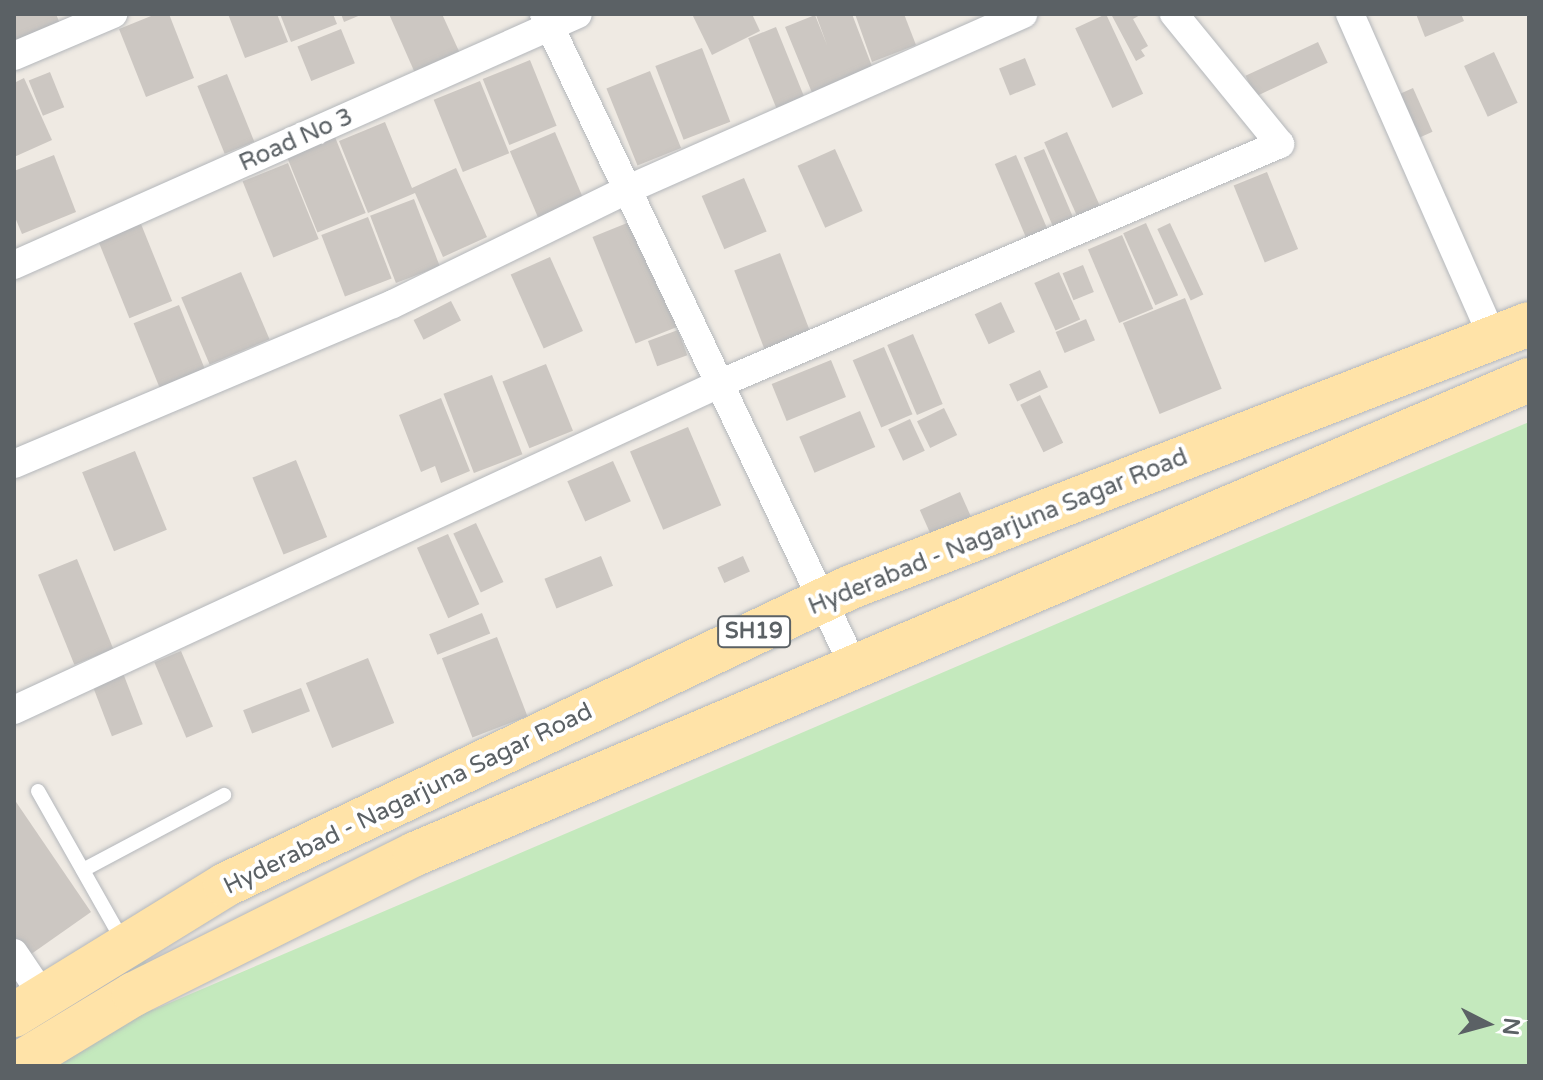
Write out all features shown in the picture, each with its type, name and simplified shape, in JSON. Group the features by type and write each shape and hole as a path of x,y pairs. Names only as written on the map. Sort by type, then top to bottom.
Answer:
{"main road":[{"name":"Hyderabad - Nagarjuna Sagar Road","path":"30,1007 225,885 819,601 1511,331"},
{"path":"15,1066 147,987 401,860 1529,380"}],"street":[{"path":"14,56 113,14"},
{"name":"Road No 3","path":"14,265 547,21 578,14"},
{"path":"14,464 393,304 631,188 1023,14"},
{"path":"14,710 721,383 1280,144 1174,14"},
{"path":"1350,14 1511,331"},
{"path":"547,21 631,188 819,601 854,667"},
{"path":"14,953 30,1007"}],"lane":[{"path":"38,791 127,948"},
{"path":"83,870 224,795"}],"green space":[{"path":"1529,422 1529,1066 14,1066 14,1045 144,953 153,1010"}],"building":[{"path":"14,14 56,14 62,29 17,48"},
{"path":"156,14 169,14 194,78 146,97 119,29"},
{"path":"228,14 277,14 288,42 245,58"},
{"path":"280,14 333,14 337,24 291,42"},
{"path":"341,14 363,14 344,22"},
{"path":"389,14 442,14 463,60 418,80"},
{"path":"692,14 752,14 760,31 712,55"},
{"path":"852,14 873,69 815,100 785,27 815,15 827,45 816,15"},
{"path":"855,14 904,14 916,45 872,62"},
{"path":"1106,14 1143,94 1112,108 1075,28"},
{"path":"1111,14 1142,14 1133,19 1148,46 1141,50 1145,56 1136,61"},
{"path":"1416,14 1461,14 1464,21 1425,37"},
{"path":"776,27 806,101 778,112 748,38"},
{"path":"341,29 355,63 311,81 297,47"},
{"path":"1318,42 1328,63 1255,97 1245,76"},
{"path":"702,48 730,122 684,140 655,66"},
{"path":"1494,52 1518,103 1488,117 1464,66"},
{"path":"1025,58 1036,85 1010,95 999,68"},
{"path":"530,60 557,126 509,145 483,79"},
{"path":"650,71 681,148 638,166 606,89"},
{"path":"50,72 64,107 43,116 29,81"},
{"path":"227,74 254,142 225,154 197,86"},
{"path":"24,78 52,140 14,157 14,83"},
{"path":"480,81 509,153 463,172 434,100"},
{"path":"1413,88 1433,132 1412,141 1393,97"},
{"path":"385,122 412,188 456,168 487,237 443,257 415,193 368,213 339,141"},
{"path":"555,132 587,207 542,226 510,151"},
{"path":"1067,132 1102,210 1079,220 1044,142"},
{"path":"335,137 366,213 318,233 287,156"},
{"path":"835,149 863,211 825,228 798,166"},
{"path":"1044,149 1074,221 1054,229 1024,158"},
{"path":"54,155 76,212 22,234 14,215 14,171"},
{"path":"1016,155 1048,231 1027,240 995,164"},
{"path":"288,163 319,239 273,257 243,181"},
{"path":"1267,172 1298,249 1265,262 1234,185"},
{"path":"744,178 767,231 724,249 702,196"},
{"path":"414,199 440,266 396,283 370,216"},
{"path":"368,217 392,279 345,297 321,235"},
{"path":"637,219 680,326 636,344 592,237"},
{"path":"1146,223 1178,295 1155,305 1123,233"},
{"path":"1170,223 1203,295 1191,301 1157,229"},
{"path":"141,224 172,301 129,318 98,241"},
{"path":"1122,235 1153,309 1119,323 1088,249"},
{"path":"780,253 812,335 766,353 734,271"},
{"path":"550,257 583,331 544,348 511,274"},
{"path":"1083,265 1094,292 1073,300 1063,273"},
{"path":"241,272 270,339 210,365 181,297"},
{"path":"1059,272 1080,320 1055,330 1034,283"},
{"path":"1185,298 1222,389 1160,414 1123,323"},
{"path":"451,301 461,321 424,340 414,320"},
{"path":"1001,302 1015,332 989,344 975,314"},
{"path":"179,305 207,375 162,394 134,323"},
{"path":"1086,319 1095,340 1065,353 1056,332"},
{"path":"678,330 687,355 657,366 648,341"},
{"path":"913,334 943,404 917,415 887,345"},
{"path":"884,347 913,414 881,427 853,360"},
{"path":"831,360 846,397 787,421 772,384"},
{"path":"546,364 573,431 529,448 502,382"},
{"path":"1040,370 1048,387 1017,402 1009,384"},
{"path":"492,375 522,454 474,473 443,394"},
{"path":"1040,395 1063,443 1043,452 1020,405"},
{"path":"441,398 470,471 441,483 435,466 421,472 399,415"},
{"path":"944,408 957,435 930,448 917,421"},
{"path":"860,411 875,447 814,473 799,437"},
{"path":"910,419 925,451 903,461 888,429"},
{"path":"688,427 721,505 663,530 630,452"},
{"path":"135,451 167,530 114,551 82,472"},
{"path":"296,460 327,537 284,555 252,478"},
{"path":"613,461 631,501 585,522 567,481"},
{"path":"960,492 972,519 932,537 920,510"},
{"path":"476,523 503,582 481,592 453,534"},
{"path":"448,534 479,604 448,618 417,548"},
{"path":"601,556 613,586 556,609 544,579"},
{"path":"743,556 750,572 724,583 717,567"},
{"path":"77,559 113,649 74,665 38,575"},
{"path":"482,613 490,633 437,655 429,634"},
{"path":"497,637 527,716 472,737 442,658"},
{"path":"181,651 213,726 186,738 154,662"},
{"path":"368,658 394,723 332,748 306,683"},
{"path":"123,673 143,724 112,736 92,685"},
{"path":"301,688 310,711 252,734 243,710"},
{"path":"14,799 91,912 27,957 14,939"}]}
